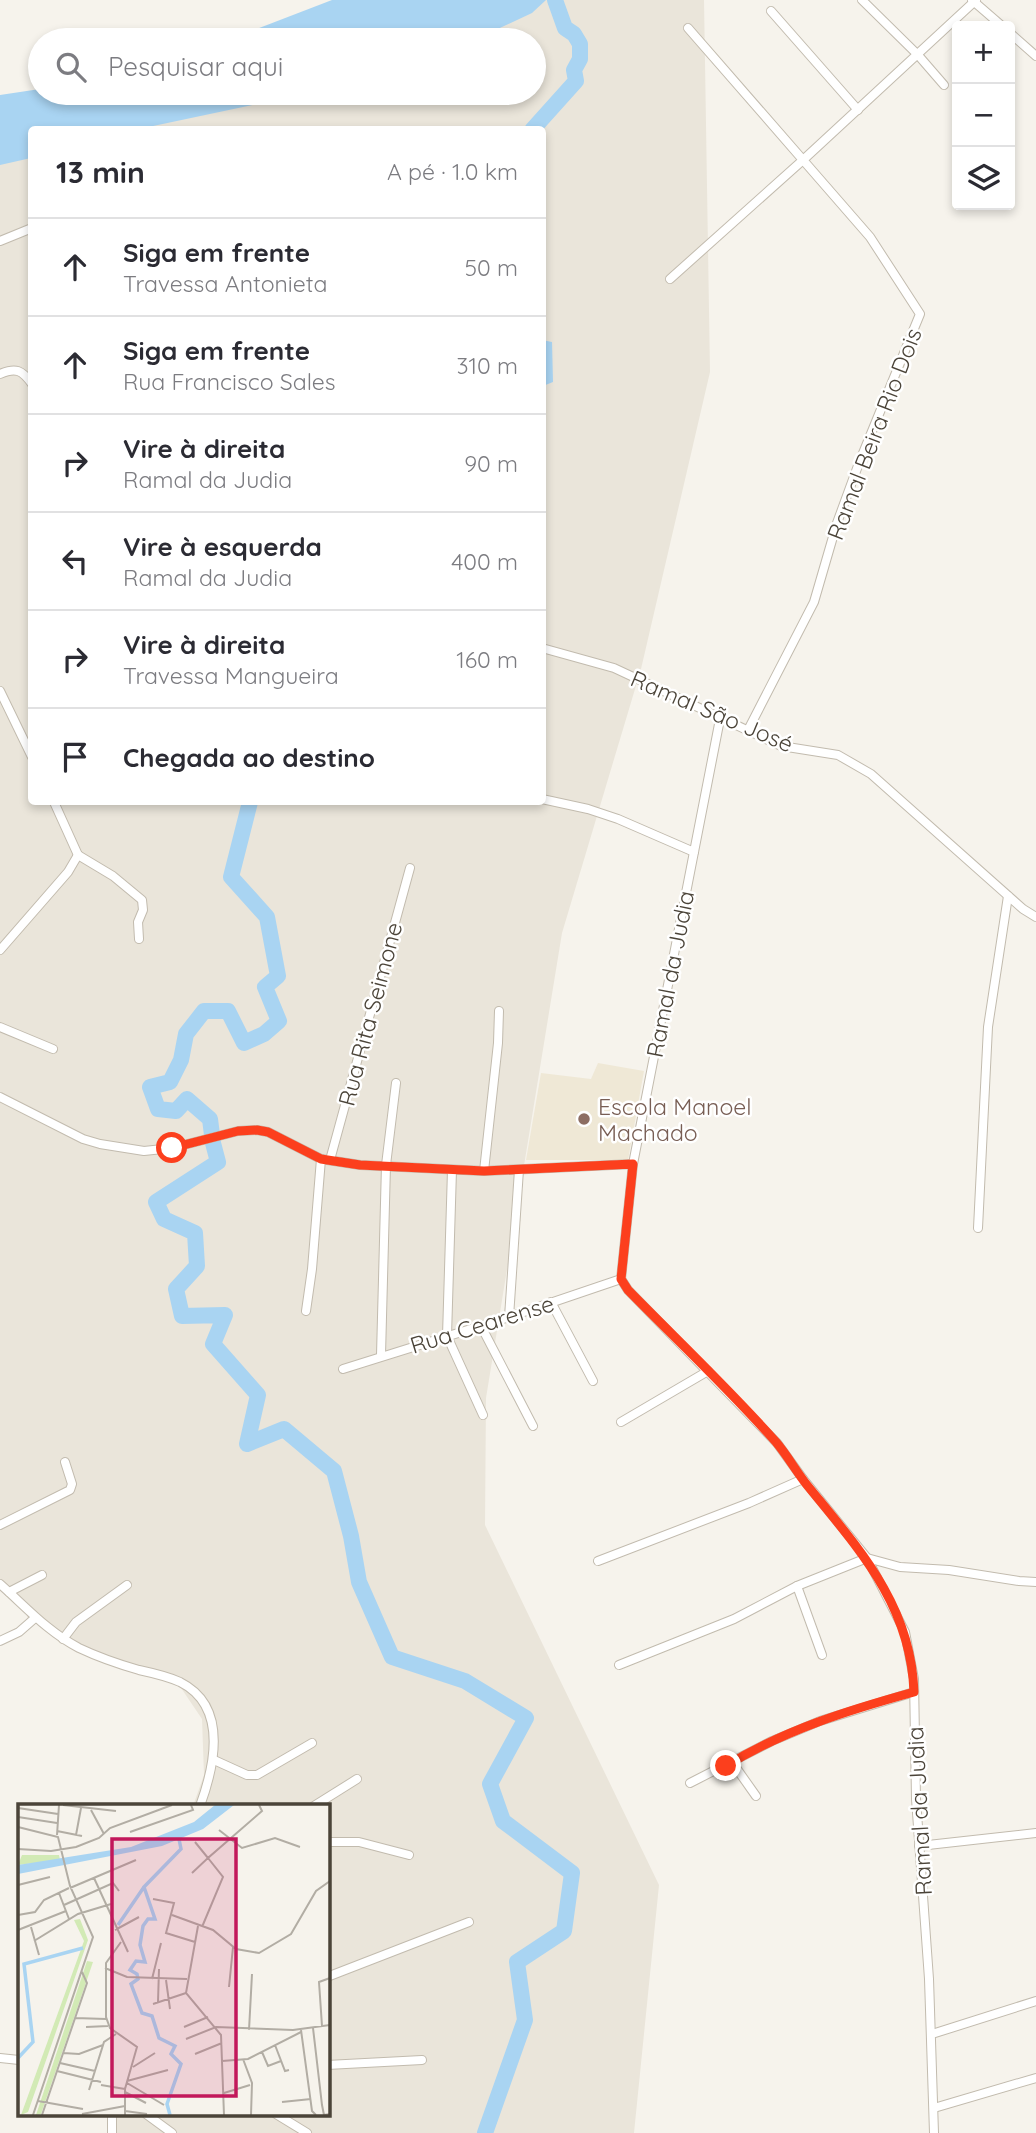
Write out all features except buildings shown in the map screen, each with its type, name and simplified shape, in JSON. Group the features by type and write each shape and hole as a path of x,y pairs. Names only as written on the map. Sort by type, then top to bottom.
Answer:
{"street":[{"path":"862,0 918,55 944,85"},
{"path":"670,279 858,110 974,1 996,21"},
{"path":"771,11 858,110"},
{"path":"688,28 803,160"},
{"path":"1015,37 1036,56"},
{"name":"Ramal Beira Rio Dois","path":"748,730 814,602 837,523 859,463 920,314 870,237 803,160"},
{"path":"0,242 28,230"},
{"path":"0,373 19,369 28,378"},
{"name":"Ramal São José","path":"546,649 614,668 781,746 838,755 871,774 1023,909 1036,916"},
{"path":"0,691 28,748"},
{"name":"Ramal da Judia","path":"720,719 633,1164 621,1279 628,1290 777,1443 867,1558 905,1632 914,1692 919,1846 932,2034 934,2133"},
{"path":"546,800 589,809 618,819 694,852"},
{"path":"55,805 78,855 113,876 142,900 144,910 138,922 139,939"},
{"path":"0,950 68,872 78,855"},
{"name":"Rua Rita Seimone","path":"326,1160 410,867"},
{"path":"978,1228 989,1027 1008,896"},
{"path":"484,1171 499,1011"},
{"path":"0,1027 52,1049"},
{"path":"381,1355 386,1166 396,1083"},
{"path":"0,1097 69,1133 100,1144 144,1151 172,1148 238,1131 268,1132 326,1160 360,1165 484,1171 633,1164"},
{"path":"306,1311 326,1160"},
{"path":"452,1170 447,1336 483,1415"},
{"path":"509,1317 519,1170"},
{"name":"Rua Cearense","path":"343,1368 621,1279"},
{"path":"551,1302 593,1381"},
{"path":"481,1326 533,1426"},
{"path":"621,1422 708,1371"},
{"path":"0,1525 70,1490 72,1484 65,1462"},
{"path":"598,1561 724,1513 803,1479"},
{"path":"619,1665 734,1619 797,1587 867,1558 900,1567 949,1570 1036,1582"},
{"path":"9,1592 43,1575"},
{"path":"0,1584 35,1618 63,1639 107,1660 182,1683 196,1694 206,1707 213,1724 214,1760 201,1804"},
{"path":"63,1639 76,1622 127,1585"},
{"path":"797,1587 822,1655"},
{"path":"0,1641 19,1632 35,1618"},
{"path":"690,1783 772,1741 820,1721 914,1692"},
{"path":"214,1760 247,1775 257,1775 312,1743"},
{"path":"732,1762 756,1796"},
{"path":"317,1804 357,1779"},
{"path":"919,1846 1036,1833"},
{"path":"329,1842 359,1842 409,1855"},
{"path":"329,1976 469,1922"},
{"path":"932,2034 1036,2001"},
{"path":"0,2058 18,2060"},
{"path":"329,2064 422,2060"},
{"path":"934,2108 1036,2078"},
{"path":"149,2116 172,2133"},
{"path":"289,2117 307,2133"}],"shaded area":[{"path":"453,0 704,0 710,372 641,669 562,933 486,1398 485,1525 659,1885 634,2133 115,2133 115,2116 329,2116 329,1804 194,1804 204,1775 202,1719 175,1679 98,1654 28,1619 23,1605 0,1584 0,128 78,105 546,105 546,28 349,28"},
{"name":"Escola Manoel Machado","path":"598,1063 644,1071 628,1160 526,1160 541,1073 591,1079"}],"water":[{"path":"332,0 546,0 532,13 500,28 259,28"},
{"path":"28,91 28,105 253,105 153,126 28,126 28,159 0,165 0,95"},
{"path":"546,341 552,342 553,382 546,385"}],"waterway":[{"path":"536,126 576,81 574,70 580,59 580,44 574,34 565,28 555,0"},
{"path":"249,805 231,877 267,917 278,976 265,987 279,1021 264,1034 244,1043 228,1011 204,1011 186,1034 181,1060 170,1082 150,1087 158,1109 176,1111 187,1099 210,1119 218,1162 156,1202 164,1219 195,1233 197,1266 176,1289 182,1316 225,1315 213,1344 258,1395 247,1444 284,1429 334,1471 351,1536 359,1582 392,1657 465,1681 526,1718 490,1784 503,1821 572,1873 564,1931 517,1962 525,2020 485,2133"}],"place":[{"name":"Escola Manoel Machado","path":"584,1119"}],"route":[{"path":"172,1148 238,1131 257,1130 268,1132 321,1159 360,1165 484,1171 633,1164 621,1279 628,1290 777,1443 867,1558 899,1616 911,1658 914,1692 820,1721 772,1741 726,1766"}]}
